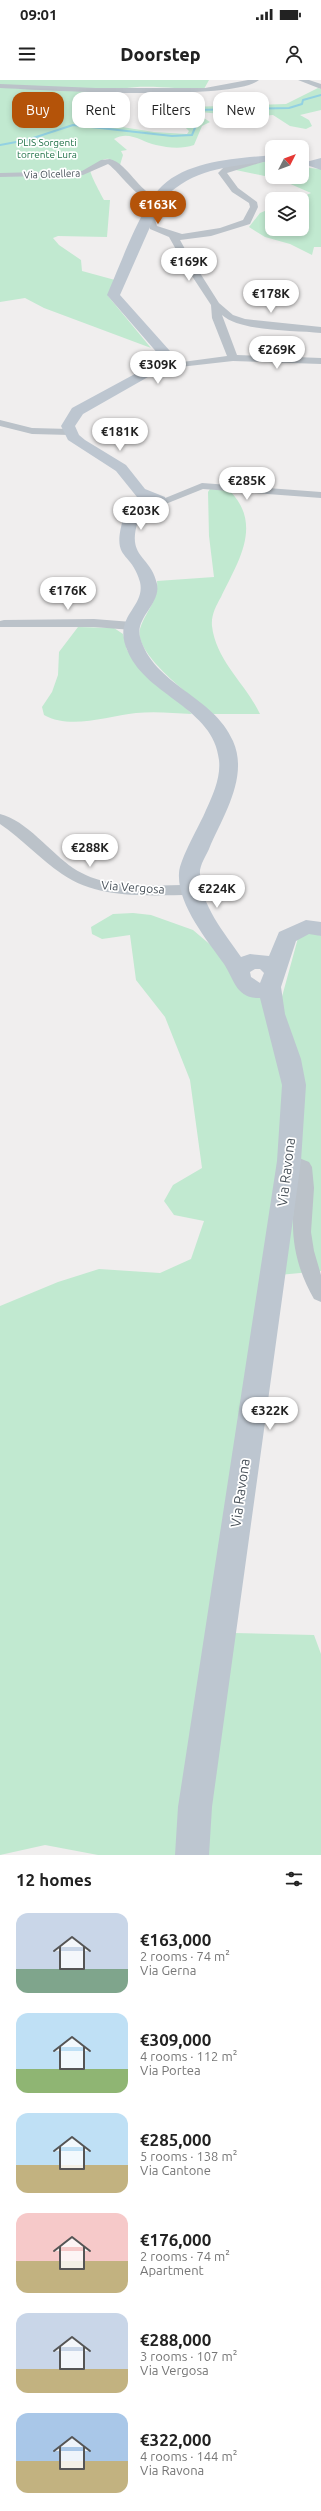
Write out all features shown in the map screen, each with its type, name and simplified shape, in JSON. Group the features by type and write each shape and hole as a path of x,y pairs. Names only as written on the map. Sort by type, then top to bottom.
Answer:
{"street":[{"path":"0,86 96,90 205,90 242,85 256,80"},
{"path":"302,80 321,87"},
{"path":"166,361 113,295 156,201 163,189 197,171 265,160"},
{"path":"150,215 154,227 174,237 192,236 236,227 247,222 254,207 253,202 235,190 222,173 228,169 265,160"},
{"name":"Via Olcellera","path":"0,175 76,174 92,170 102,162 110,161 133,183 143,197 156,201"},
{"path":"174,237 174,241 181,251 187,254 195,274 216,305 230,317 244,322 321,330"},
{"path":"216,305 217,318 233,358"},
{"path":"4,624 94,624 132,626 147,597 149,588 148,580 127,545 126,537 135,520 155,510 152,498 121,468 80,443 70,432 68,426 70,420 78,411 166,361 203,363 233,358 321,361"},
{"path":"0,423 32,431 70,432"},
{"path":"135,520 128,510 152,498 202,486 321,495"},
{"name":"Via Ravona","path":"132,626 132,642 146,665 214,724 226,741 229,774 194,856 189,873 192,890 200,915 220,940 264,976 289,1059 294,1085 289,1161 195,1807 192,1855"},
{"name":"Via Vergosa","path":"0,818 28,838 67,872 82,880 112,888 192,890"},
{"path":"264,976 287,937 292,932 306,927 321,929"},
{"path":"289,1161 303,1167 305,1178 302,1223 303,1240 310,1275 321,1294"}],"green space":[{"name":"PLIS Sorgenti torrente Lura","path":"0,80 209,80 204,89 139,87 115,90 111,92 72,92 72,128 128,128 154,132 187,134 189,131 186,128 201,128 194,145 180,148 151,144 130,136 114,139 127,150 121,151 123,155 120,165 117,165 110,159 107,159 100,161 90,169 90,172 104,200 110,200 107,237 58,236 53,238 59,245 81,260 82,271 115,280 108,296 151,348 44,308 25,298 0,302"},
{"name":"PLIS Sorgenti torrente Lura","path":"318,88 321,89 321,110 300,115 309,120 312,126 306,129 290,126 273,115 269,115 269,105 286,104"},
{"name":"PLIS Sorgenti torrente Lura","path":"205,106 213,106 213,113 205,112"},
{"name":"PLIS Sorgenti torrente Lura","path":"205,119 210,122 205,124"},
{"path":"265,162 265,176 231,169"},
{"path":"309,168 321,169 321,247 314,247 312,255 290,244 265,237 249,227 260,213 265,211 265,236 309,236 309,194 311,193 290,184 309,184"},
{"path":"210,489 230,491 240,504 245,517 246,530 244,544 240,557 214,611 212,626 219,650 225,661 260,714 213,714 180,687 155,663 146,651 140,639 140,629 154,600 157,581 214,577 209,536 208,492"},
{"path":"78,627 114,628 123,634 127,650 137,663 192,714 143,712 77,722 55,719 44,715 42,707 52,692 58,675 59,652"},
{"path":"133,913 151,915 193,930 280,1004 298,938 310,932 321,936 321,1271 279,1275 234,1633 314,1635 321,1654 321,1855 98,1855 45,1845 0,1855 0,1306 58,1282 99,1269 160,1273 191,1259 204,1221 174,1215 164,1201 173,1185 202,1168 190,1080 165,1017 136,980 130,935 102,939 92,934 91,927 113,914"}],"waterway":[{"path":"0,145 27,140 73,125 172,136 192,135 197,123 185,116 194,110 289,108 302,104 303,100 321,95"}]}
